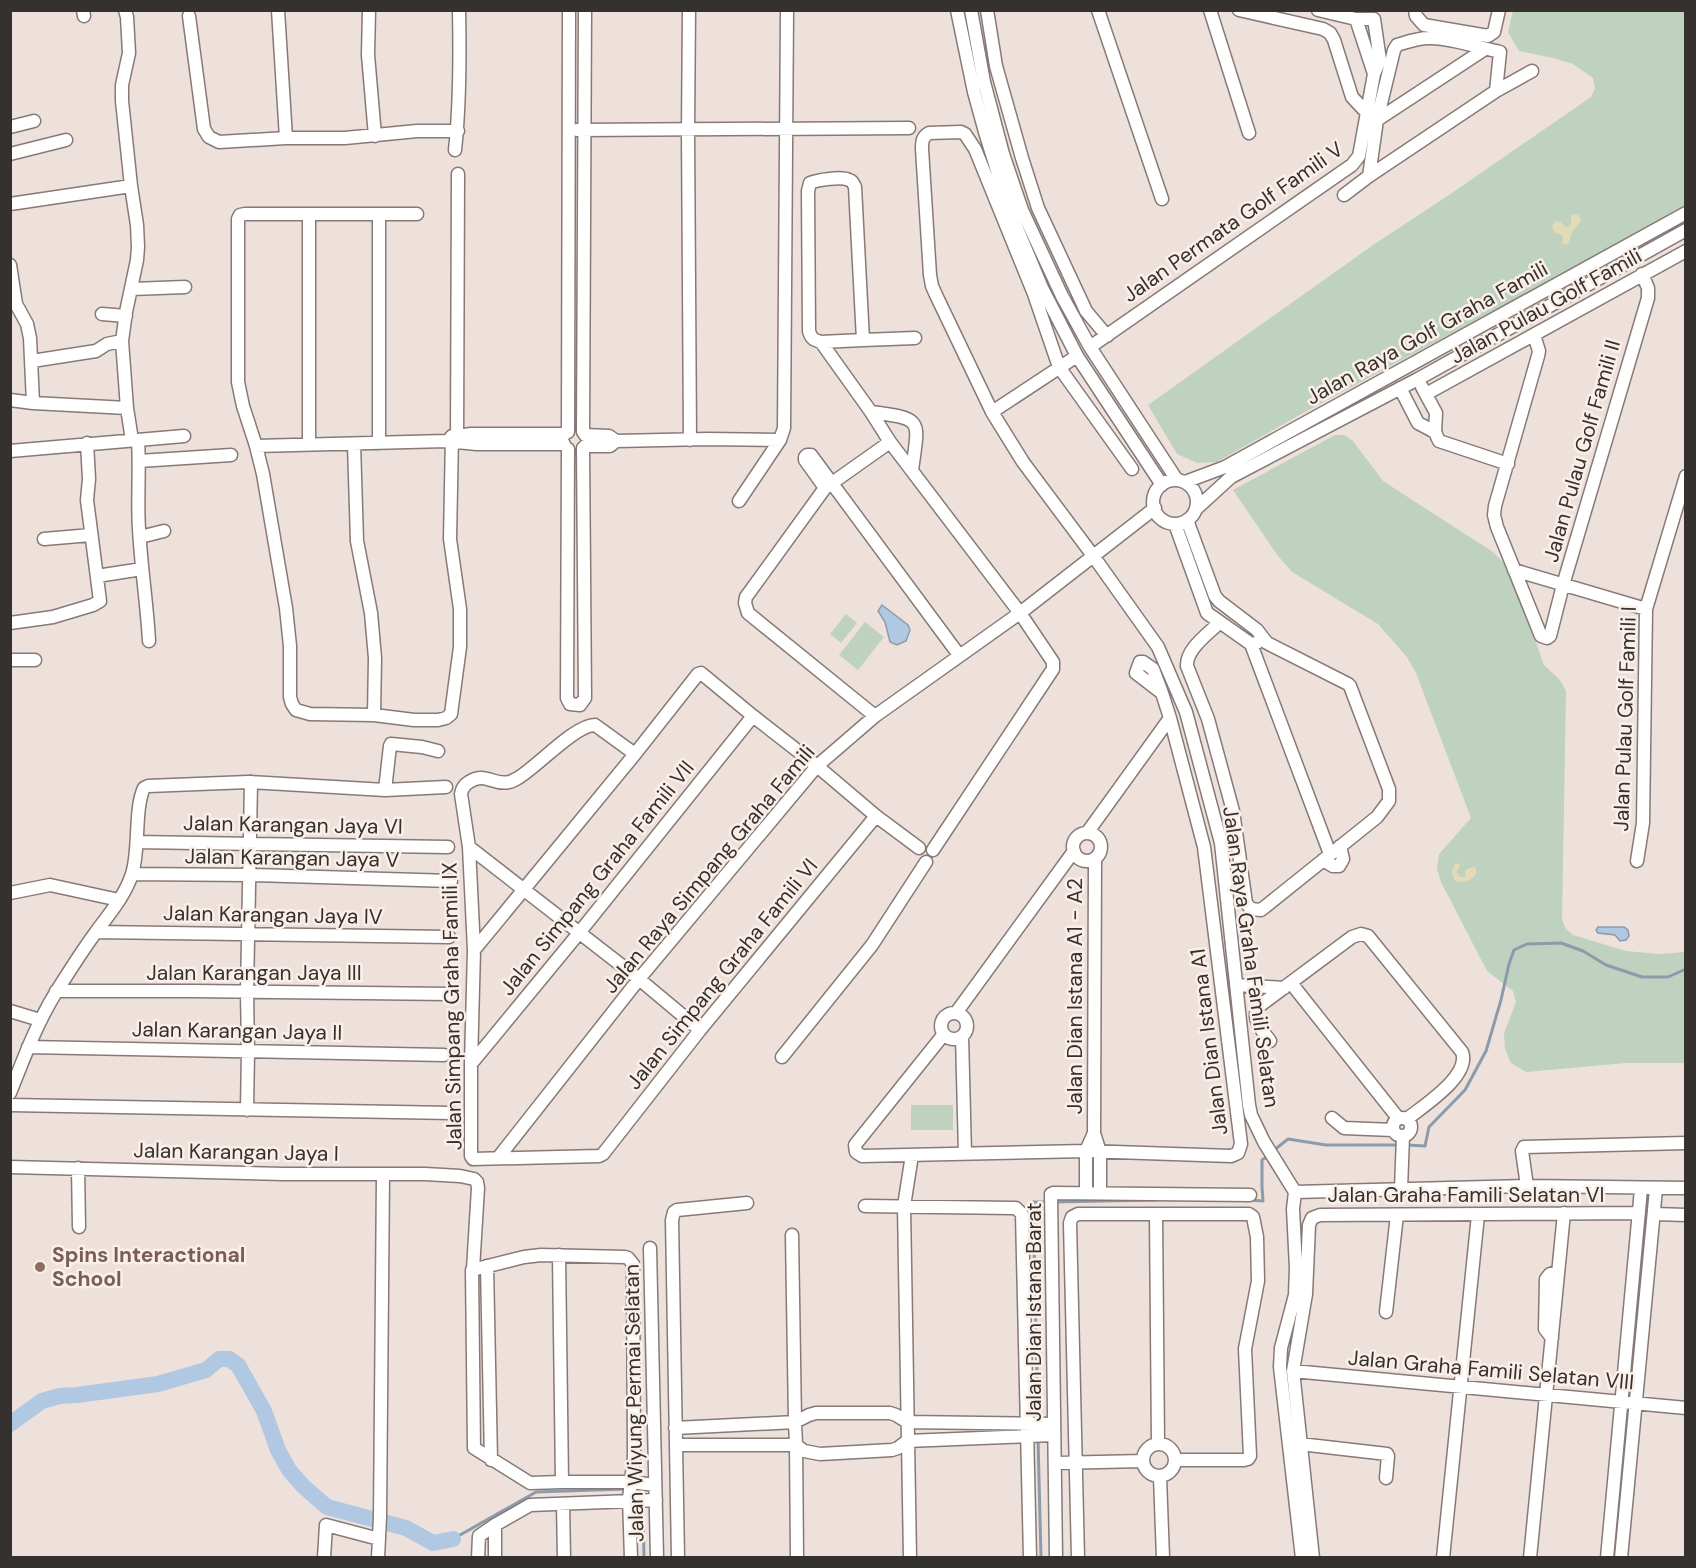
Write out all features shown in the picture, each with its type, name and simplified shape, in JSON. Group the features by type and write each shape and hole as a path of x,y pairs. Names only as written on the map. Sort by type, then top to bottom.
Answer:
{"street":[{"path":"125,10 129,53 121,94 138,247 122,341 127,408 139,461 140,537 149,641"},
{"path":"278,10 286,138"},
{"path":"369,10 368,56 375,136"},
{"path":"455,150 458,131 459,10"},
{"path":"569,10 567,698 570,704 580,705 585,698 585,10"},
{"path":"689,10 690,440"},
{"path":"739,501 780,440 784,428 787,10"},
{"path":"957,10 974,92 1009,209 1042,288 1077,356 1162,485"},
{"path":"971,10 984,82 1022,210 1062,296 1090,347 1181,481 1194,490 1196,509 1181,522 1162,519 1155,508 1155,496 1166,482 1181,481"},
{"path":"987,10 996,66 1038,208 1086,311 1107,336"},
{"path":"1098,10 1162,199"},
{"path":"1210,10 1249,133"},
{"path":"1239,10 1323,29 1330,33 1352,97 1372,117"},
{"path":"1318,10 1356,19 1374,19 1384,10"},
{"path":"1415,10 1416,16 1424,25 1488,36 1494,32 1499,10"},
{"path":"189,15 204,129 209,138 219,142 286,138 345,138 417,131 458,131"},
{"name":"Jalan Permata Golf Famili V","path":"1090,347 1352,165 1359,156 1372,117 1374,74 1356,19"},
{"name":"Jalan Permata Golf Famili V","path":"1374,19 1380,62 1374,74"},
{"path":"1378,39 1397,45 1431,38 1500,52 1496,91"},
{"path":"1369,176 1372,117 1397,45"},
{"path":"1372,117 1485,49"},
{"path":"1344,195 1496,91 1532,71"},
{"path":"10,127 34,121"},
{"path":"570,130 909,128"},
{"name":"Jalan Raya Graha Famili Selatan","path":"1059,367 1034,294 975,149 965,134 961,132 929,133 922,140 922,149 932,286 992,412 1023,462 1158,647 1186,712 1221,843 1251,1115 1264,1142 1295,1192"},
{"path":"10,154 66,140"},
{"path":"417,214 244,214 238,219 238,382 263,474 286,608 290,646 290,697 296,710 310,714 374,714 414,720 438,720 451,714 460,647 460,609 450,539 458,174"},
{"path":"863,340 855,187 852,181 846,178 816,180 810,183 808,191 809,331 813,340 820,342 915,338"},
{"path":"10,204 131,186"},
{"name":"Jalan Raya Golf Graha Famili","path":"1181,481 1225,467 1686,213"},
{"path":"309,215 309,445"},
{"path":"379,215 379,443"},
{"name":"Jalan Raya Golf Graha Famili","path":"1196,509 1231,477 1418,379 1686,230"},
{"name":"Jalan Pulau Golf Famili","path":"1426,394 1686,251"},
{"path":"10,265 16,304 27,324 30,338 33,403"},
{"name":"Jalan Pulau Golf Famili II","path":"1514,570 1541,636 1547,638 1550,636 1648,298 1648,288 1642,274"},
{"path":"132,289 185,287"},
{"path":"102,314 126,316"},
{"path":"1534,335 1539,351 1538,356 1494,515 1514,570 1646,609"},
{"path":"32,362 96,351 107,344 122,341"},
{"path":"782,1057 872,945 926,862 932,859 933,850 1053,669 1052,659 1020,613 891,442 820,342"},
{"path":"992,412 1077,356"},
{"path":"1059,367 1132,469"},
{"path":"1418,379 1436,413 1435,432 1438,441 1508,464"},
{"path":"1400,388 1418,423 1435,432"},
{"path":"10,400 127,408"},
{"path":"871,412 902,416 914,423 917,435 912,470"},
{"path":"256,446 453,440 566,440 576,429 584,441"},
{"path":"10,451 184,436"},
{"path":"566,440 573,451 578,451 584,441 609,436 616,441 780,440"},
{"path":"875,716 748,613 746,597 828,485 891,442"},
{"path":"10,624 53,617 99,603 87,500 89,479 87,443"},
{"path":"354,444 357,541 371,613 375,658 374,714"},
{"path":"139,461 231,455"},
{"name":"Jalan Pulau Golf Famili I","path":"1637,861 1643,823 1646,609 1686,476"},
{"path":"828,485 959,655"},
{"name":"Jalan Raya Simpang Graha Famili","path":"498,1158 639,980 817,766 875,716 1020,613 1155,508"},
{"path":"1181,522 1204,608 1219,623 1251,644 1331,853"},
{"path":"1181,522 1215,597 1219,601 1257,630 1267,643 1348,684 1390,794 1389,801 1377,817 1261,910 1251,909 1246,903 1233,811 1208,719 1187,666 1189,653 1219,623"},
{"path":"140,537 164,531"},
{"path":"44,539 91,535"},
{"path":"97,576 142,568"},
{"path":"1251,644 1257,630"},
{"path":"1251,644 1267,643"},
{"path":"10,660 35,660"},
{"path":"474,950 698,674 703,674 876,816 919,848"},
{"name":"Jalan Dian Istana A1","path":"944,1034 855,1145 856,1152 862,1156 1086,1151 1231,1156 1238,1153 1241,1144 1204,847 1162,693"},
{"name":"Jalan Simpang Graha Famili VII","path":"471,1064 753,716"},
{"path":"1087,833 1170,718"},
{"name":"Jalan Simpang Graha Famili IX","path":"599,1156 474,1159 471,1156 474,950 469,847 461,794 464,786 476,778 511,782 529,771 576,732 591,725 595,725 635,754"},
{"path":"385,789 391,744 438,751"},
{"path":"248,1110 247,992 251,782"},
{"path":"10,1093 40,1020 56,991 119,900 132,874 140,800 144,788 251,782 385,789 446,787"},
{"name":"Jalan Simpang Graha Famili VI","path":"599,1156 604,1153 700,1030 876,816"},
{"path":"1087,833 1098,837 1101,843 1101,849 1095,858 1085,860 1077,856 1074,851 1073,846 1077,837 1087,833"},
{"name":"Jalan Karangan Jaya VI","path":"137,842 448,847"},
{"path":"926,862 921,861 918,857 919,848 924,845 933,850"},
{"path":"469,847 700,1030"},
{"path":"956,1013 1074,851"},
{"name":"Jalan Dian Istana A1 - A2","path":"1095,858 1094,1133 1100,1152 1100,1193"},
{"name":"Jalan Karangan Jaya V","path":"132,874 451,881"},
{"path":"10,893 50,885 119,900"},
{"name":"Jalan Karangan Jaya IV","path":"96,932 449,937"},
{"path":"1270,1041 1256,1020 1255,1013 1258,1007 1352,937 1361,934 1374,941 1462,1052 1464,1057 1460,1072 1401,1128 1344,1128 1332,1118"},
{"path":"1236,985 1287,985"},
{"path":"1287,985 1401,1128 1401,1189"},
{"name":"Jalan Karangan Jaya III","path":"56,991 450,994"},
{"path":"10,1011 40,1020"},
{"path":"962,1036 953,1039 944,1034 942,1019 951,1013 961,1014 967,1027 962,1036 965,1154"},
{"name":"Jalan Karangan Jaya II","path":"28,1047 444,1055"},
{"name":"Jalan Karangan Jaya I","path":"10,1105 452,1113"},
{"name":"Jalan Dian Istana A1 - A2","path":"1086,1193 1086,1151 1094,1133"},
{"path":"1527,1186 1522,1151 1524,1147 1686,1143"},
{"path":"910,1557 904,1206 912,1155"},
{"name":"Jalan Karangan Jaya I","path":"10,1167 283,1174 383,1174 460,1176 474,1179 478,1188 472,1271"},
{"path":"78,1168 79,1227"},
{"path":"378,1557 383,1174"},
{"path":"1302,1557 1280,1367 1281,1348 1294,1294 1296,1268 1293,1209 1295,1192 1527,1186 1686,1188"},
{"path":"1607,1557 1641,1189"},
{"path":"1621,1557 1656,1189"},
{"name":"Jalan Dian Istana Barat","path":"1056,1557 1055,1463 1051,1430 1051,1194 1250,1195"},
{"path":"678,1557 673,1216 677,1210 747,1203"},
{"path":"865,1206 1017,1208 1022,1214 1029,1430 1030,1557"},
{"path":"1530,1556 1564,1213"},
{"name":"Jalan Graha Famili Selatan VI","path":"1313,1557 1293,1371 1306,1294 1311,1220 1320,1215 1639,1213"},
{"path":"1078,1557 1070,1223 1072,1217 1078,1214 1249,1214 1253,1217 1257,1237 1258,1281 1245,1350 1250,1456 1244,1460 1176,1460"},
{"path":"1654,1214 1686,1215"},
{"path":"1156,1215 1158,1444"},
{"path":"1386,1312 1397,1215"},
{"path":"1443,1551 1478,1215"},
{"path":"792,1235 797,1557"},
{"name":"Jalan Wiyung Permai Selatan","path":"650,1248 655,1485 653,1500 657,1557"},
{"path":"559,1255 562,1482"},
{"path":"631,1557 631,1493 634,1457 633,1264 625,1257 559,1255 524,1257 472,1271 473,1448 530,1483 562,1482 631,1493 653,1500"},
{"path":"487,1266 491,1460"},
{"name":"Jalan Graha Famili Selatan VIII","path":"1293,1371 1686,1408"},
{"path":"675,1436 795,1422 816,1413 890,1413 907,1422 1051,1430"},
{"path":"654,1435 796,1445 804,1451 820,1454 892,1450 907,1441 1029,1430"},
{"path":"1158,1444 1170,1448 1176,1460 1172,1472 1160,1477 1148,1473 1143,1461 1147,1449 1158,1444"},
{"path":"1300,1444 1387,1454 1386,1478"},
{"path":"1055,1463 1143,1461"},
{"path":"1160,1477 1163,1557"},
{"path":"478,1557 478,1536 530,1505 563,1504 631,1493 655,1485"},
{"path":"563,1504 564,1557"},
{"path":"324,1557 326,1525 379,1534"},
{"path":"495,1525 495,1557"}],"green space":[{"path":"1513,11 1685,11 1685,208 1303,413 1217,462 1197,463 1177,454 1148,405 1373,245 1591,97 1595,88 1593,78 1573,64 1519,51 1508,32"},
{"path":"1335,435 1344,435 1353,441 1383,481 1493,552 1505,564 1515,581 1544,665 1560,680 1566,691 1562,920 1566,929 1573,935 1626,951 1660,954 1685,952 1685,1063 1626,1063 1526,1072 1511,1063 1505,1049 1504,1033 1516,1002 1513,991 1487,971 1441,882 1437,868 1439,854 1471,818 1416,673 1407,657 1378,624 1292,572 1278,556 1233,490"},
{"path":"846,614 857,623 841,643 830,634"},
{"path":"865,622 884,637 858,670 839,655"},
{"path":"911,1105 953,1105 953,1130 911,1130"}],"sand":[{"path":"1579,215 1581,221 1572,232 1569,243 1566,245 1562,243 1563,236 1554,232 1552,226 1559,221 1569,227 1571,216"},
{"path":"1459,863 1460,866 1456,872 1460,877 1465,877 1465,870 1473,867 1476,868 1476,875 1465,881 1454,880 1452,871 1455,864"}],"water":[{"path":"882,605 908,625 910,630 906,641 897,645 890,642 885,622 878,611"},
{"path":"1598,927 1624,927 1628,930 1629,936 1626,940 1620,941 1615,935 1598,933 1596,930"}],"waterway":[{"path":"1406,1145 1425,1146 1429,1127 1465,1090 1486,1051 1514,950 1527,944 1561,943 1583,951 1606,965 1642,977 1668,977 1686,969"},
{"path":"1273,1151 1288,1139 1326,1145 1399,1145"},
{"path":"1248,1200 1263,1201 1262,1160 1268,1156"},
{"path":"1053,1202 1155,1200"},
{"path":"1038,1419 1033,1202 1047,1202"},
{"path":"10,1424 42,1401 59,1396 158,1384 206,1370 219,1359 229,1359 238,1365 264,1411 278,1450 289,1470 327,1507 406,1528 433,1543 453,1539"},
{"path":"1038,1438 1041,1558"},
{"path":"453,1539 536,1492 626,1489"},
{"path":"643,1502 644,1558"}],"place":[{"name":"Spins Interactional School","path":"40,1267"}]}
